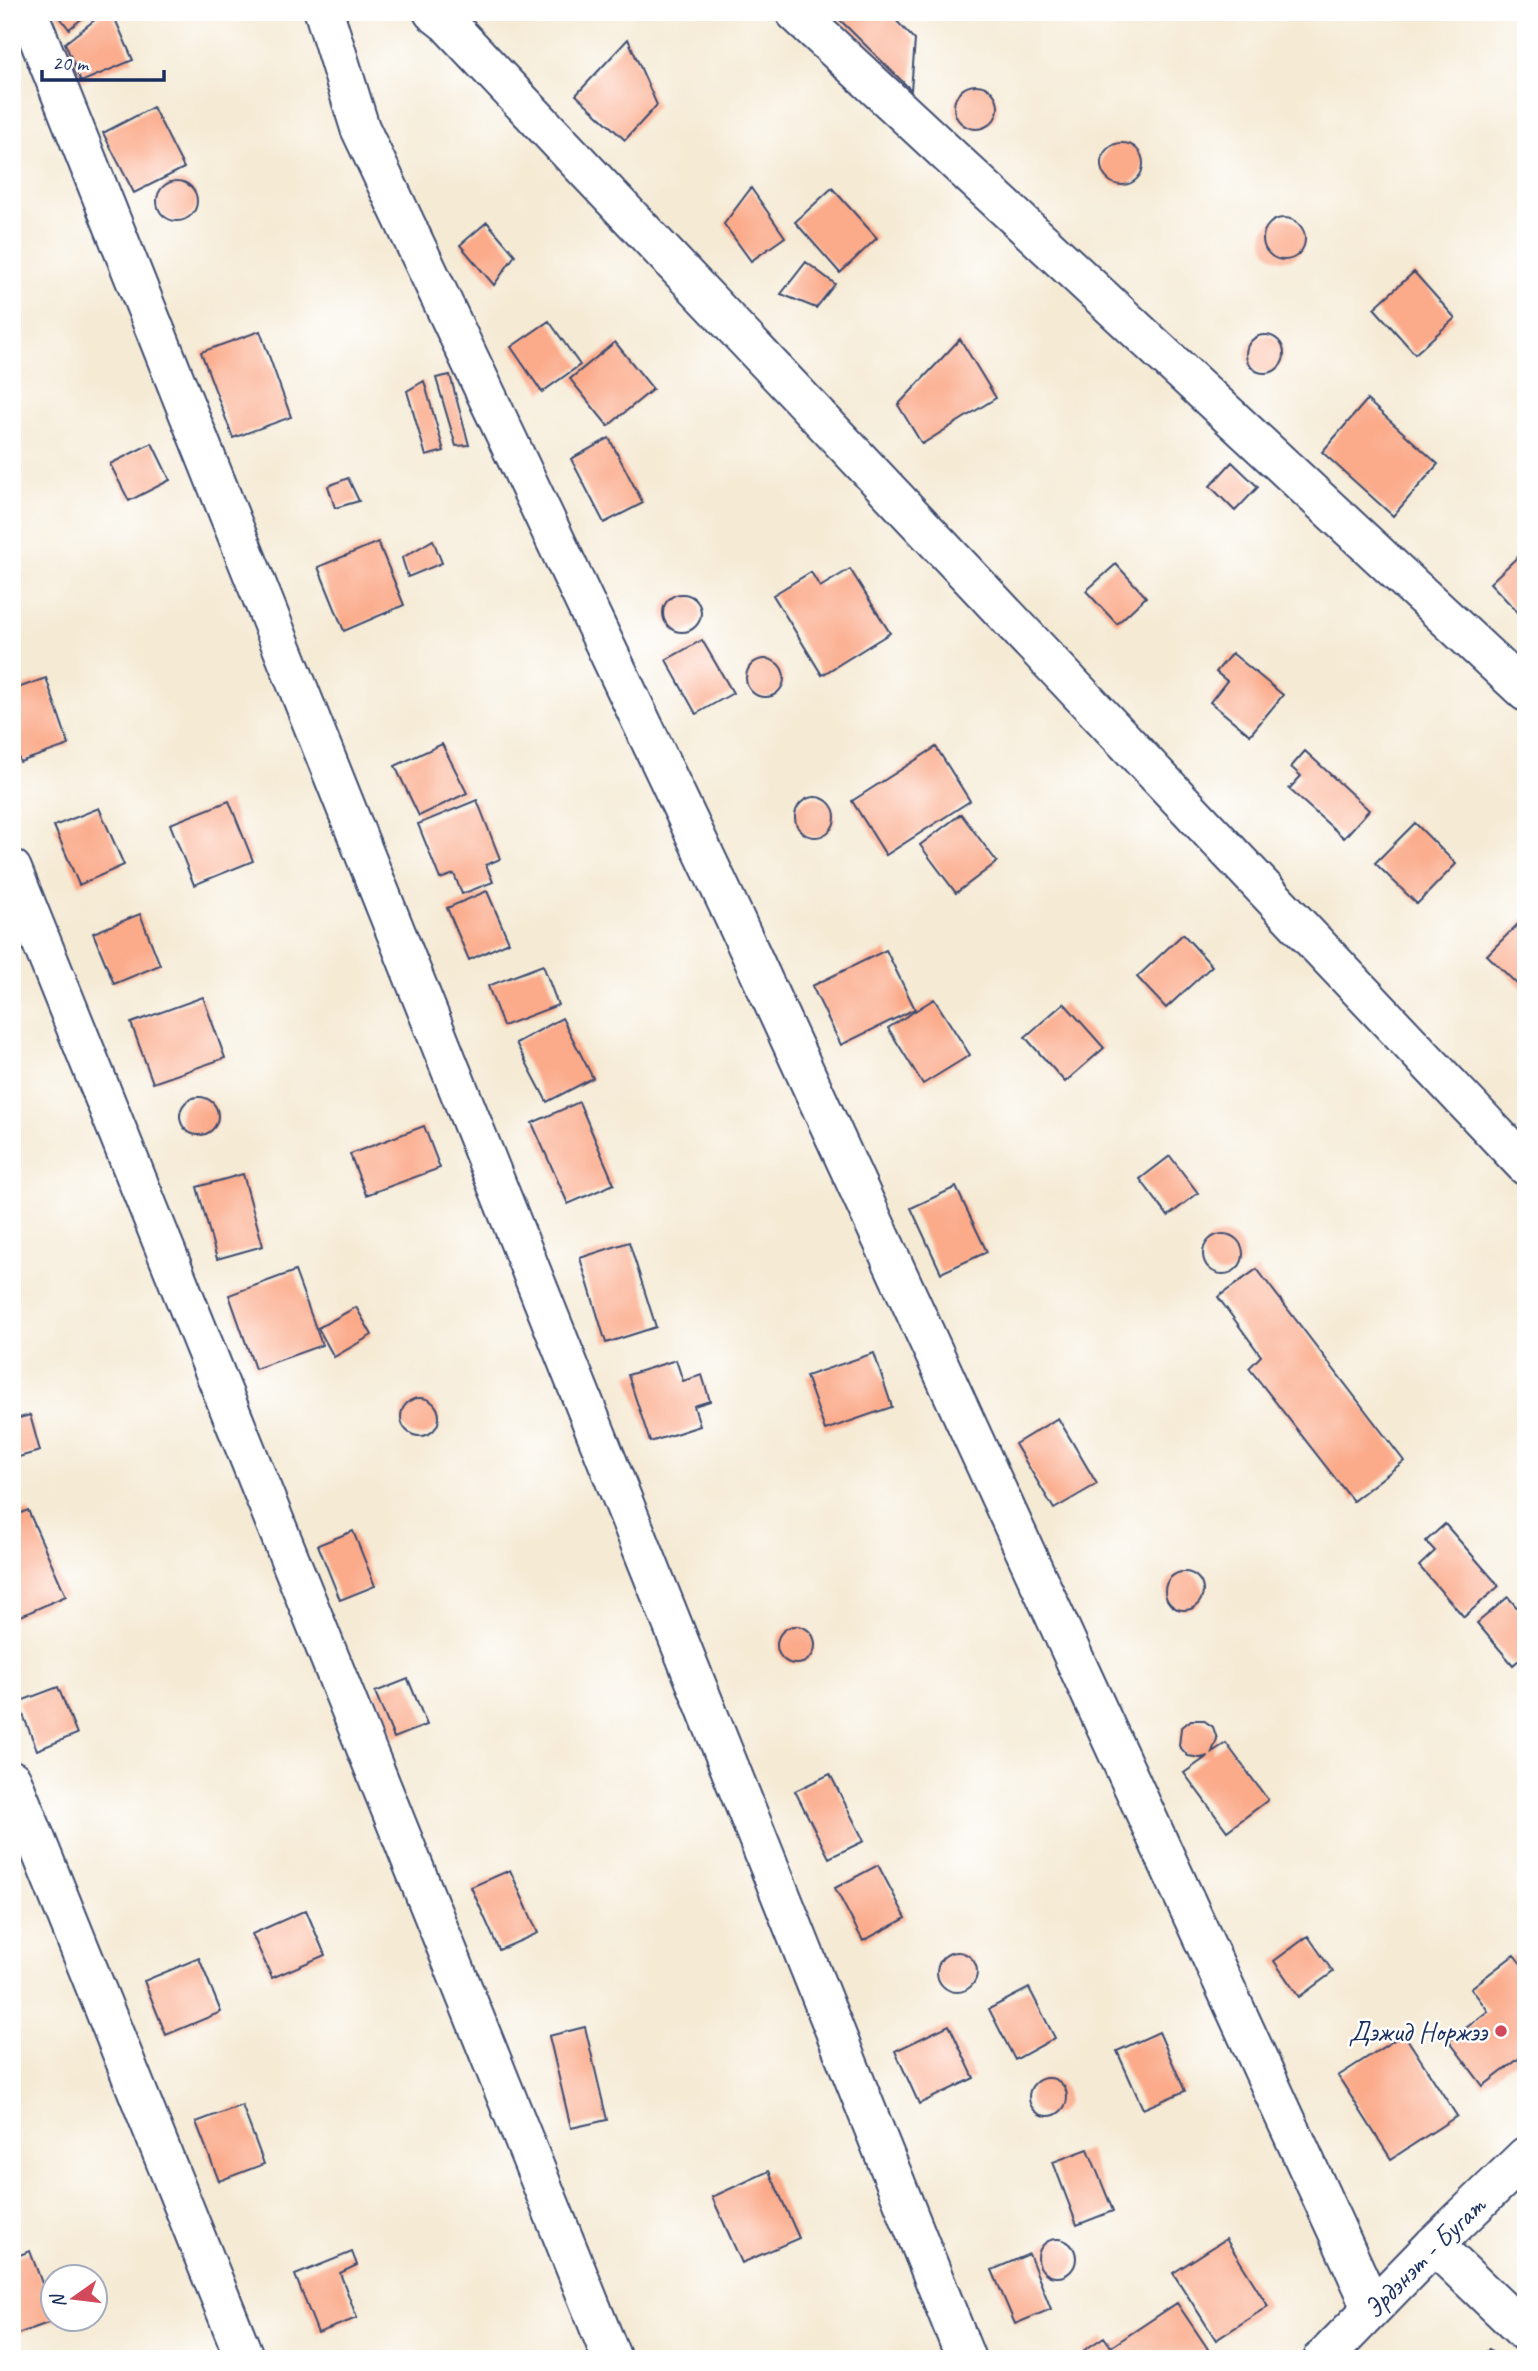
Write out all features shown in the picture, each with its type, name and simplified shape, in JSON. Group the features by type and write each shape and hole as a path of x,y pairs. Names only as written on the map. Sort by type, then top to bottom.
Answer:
{"street":[{"path":"28,12 965,2359"},
{"path":"324,12 359,128 732,913 1372,2307"},
{"path":"433,12 447,23 1526,1166"},
{"path":"795,12 1526,692"},
{"path":"12,869 612,2359"},
{"path":"12,1780 244,2359"},
{"name":"Эрдэнэт - Бугат","path":"1323,2359 1372,2307 1526,2156"},
{"path":"1434,2245 1526,2333"}],"building":[{"path":"56,12 90,12 69,29"},
{"path":"105,12 112,12 133,60 81,82 65,43"},
{"path":"846,12 888,12 915,40 911,90 839,19"},
{"path":"628,39 657,105 625,140 576,95"},
{"path":"976,85 985,86 992,91 997,98 997,116 992,123 985,128 976,129 967,128 960,123 955,116 954,107 955,98 960,91 967,86"},
{"path":"153,107 184,168 134,193 103,133"},
{"path":"1122,143 1137,149 1143,164 1137,179 1122,185 1107,179 1101,164 1107,149"},
{"path":"177,181 185,182 191,187 196,193 196,209 191,215 185,220 177,221 169,220 163,215 158,209 157,201 158,193 163,187 169,182"},
{"path":"751,188 785,237 751,261 724,224"},
{"path":"832,188 877,238 840,273 795,222"},
{"path":"1284,218 1299,224 1305,239 1299,254 1284,260 1269,254 1263,239 1269,224"},
{"path":"487,222 515,255 494,285 460,245"},
{"path":"806,262 835,284 816,308 781,294"},
{"path":"1414,272 1455,318 1415,354 1374,308"},
{"path":"549,321 580,365 542,392 511,347"},
{"path":"260,331 291,417 233,438 201,352"},
{"path":"1265,335 1278,341 1284,354 1278,367 1265,373 1252,367 1246,354 1252,341"},
{"path":"960,339 996,398 922,444 898,405"},
{"path":"615,342 653,389 608,426 570,379"},
{"path":"450,375 469,445 456,446 436,378"},
{"path":"424,381 444,451 426,456 407,391"},
{"path":"1367,400 1438,464 1393,516 1322,452"},
{"path":"609,438 643,503 604,523 571,459"},
{"path":"152,443 170,480 129,501 110,464"},
{"path":"1232,462 1258,487 1235,511 1210,486"},
{"path":"348,478 359,501 335,508 328,486"},
{"path":"433,540 442,563 408,577 402,558"},
{"path":"378,542 404,605 344,631 318,567"},
{"path":"1526,549 1526,621 1490,583"},
{"path":"1116,564 1146,597 1117,624 1086,591"},
{"path":"850,569 890,633 822,675 773,595 811,572 820,587"},
{"path":"682,594 696,599 701,613 696,627 682,632 668,627 663,613 668,599"},
{"path":"702,640 733,693 696,714 666,660"},
{"path":"1232,653 1283,695 1250,735 1210,702 1227,681 1216,672"},
{"path":"765,659 779,664 784,678 779,692 765,697 751,692 746,678 751,664"},
{"path":"46,678 69,745 20,762 12,741 12,690"},
{"path":"442,744 467,793 419,816 395,766"},
{"path":"936,747 970,801 886,855 852,801"},
{"path":"1305,751 1369,810 1344,838 1289,789 1301,776 1291,767"},
{"path":"815,797 829,803 835,817 829,831 815,837 801,831 795,817 801,803"},
{"path":"477,800 500,859 486,865 493,882 462,894 454,874 440,879 418,824"},
{"path":"229,801 253,861 194,885 170,824"},
{"path":"99,808 124,865 79,885 54,826"},
{"path":"961,814 997,862 956,893 920,845"},
{"path":"1415,823 1456,864 1417,904 1375,863"},
{"path":"487,891 509,942 469,960 447,908"},
{"path":"140,914 160,965 114,984 93,933"},
{"path":"1526,916 1526,993 1487,955"},
{"path":"1183,934 1212,966 1166,1008 1137,977"},
{"path":"886,950 915,1009 841,1045 812,986"},
{"path":"543,965 558,1005 503,1026 488,986"},
{"path":"203,997 225,1058 153,1083 131,1023"},
{"path":"934,999 970,1055 923,1084 888,1028"},
{"path":"1064,1003 1104,1048 1065,1082 1025,1037"},
{"path":"562,1018 593,1078 547,1102 516,1043"},
{"path":"199,1097 213,1102 218,1116 213,1130 199,1135 185,1130 180,1116 185,1102"},
{"path":"579,1102 614,1184 568,1204 532,1123"},
{"path":"424,1126 440,1168 366,1195 350,1154"},
{"path":"1170,1156 1198,1193 1168,1216 1140,1179"},
{"path":"243,1174 263,1246 217,1259 197,1187"},
{"path":"956,1187 987,1252 941,1273 911,1208"},
{"path":"1223,1234 1237,1240 1243,1254 1237,1268 1223,1274 1209,1268 1203,1254 1209,1240"},
{"path":"629,1242 656,1327 606,1343 580,1258"},
{"path":"1257,1269 1404,1461 1353,1501 1249,1368 1261,1356 1218,1297"},
{"path":"295,1271 322,1345 255,1369 229,1295"},
{"path":"356,1307 372,1335 334,1357 318,1328"},
{"path":"874,1353 892,1407 825,1430 806,1376"},
{"path":"676,1360 683,1381 702,1375 710,1401 694,1406 700,1426 650,1442 628,1375"},
{"path":"420,1398 434,1403 439,1417 434,1431 420,1436 406,1431 401,1417 406,1403"},
{"path":"30,1415 40,1451 12,1459 12,1420"},
{"path":"1058,1418 1097,1484 1054,1509 1015,1444"},
{"path":"28,1510 66,1596 12,1620 12,1517"},
{"path":"1445,1524 1499,1586 1464,1617 1419,1566 1435,1551 1426,1541"},
{"path":"353,1531 375,1586 340,1600 318,1545"},
{"path":"1184,1572 1198,1577 1203,1591 1198,1605 1184,1610 1170,1605 1165,1591 1170,1577"},
{"path":"1508,1597 1526,1618 1526,1654 1513,1665 1477,1623"},
{"path":"796,1626 810,1631 815,1645 810,1659 796,1664 782,1659 777,1645 782,1631"},
{"path":"408,1679 427,1725 394,1738 375,1692"},
{"path":"58,1687 77,1734 37,1750 18,1702"},
{"path":"1191,1720 1203,1720 1213,1727 1217,1739 1212,1752 1226,1743 1268,1800 1227,1831 1184,1773 1208,1756 1188,1756 1179,1746 1181,1728"},
{"path":"830,1774 864,1841 829,1858 795,1791"},
{"path":"878,1865 906,1918 863,1941 835,1888"},
{"path":"510,1870 538,1933 499,1950 471,1887"},
{"path":"306,1910 325,1955 272,1978 252,1934"},
{"path":"1308,1936 1333,1972 1299,1997 1274,1961"},
{"path":"957,1952 971,1958 977,1972 971,1986 957,1992 943,1986 937,1972 943,1958"},
{"path":"1514,1955 1526,1970 1526,2053 1483,2086 1449,2041 1488,2011 1471,1988"},
{"path":"199,1958 221,2012 166,2035 144,1981"},
{"path":"1029,1988 1055,2038 1015,2060 989,2009"},
{"path":"949,2025 974,2078 919,2104 895,2051"},
{"path":"585,2027 607,2120 571,2128 549,2036"},
{"path":"1159,2032 1185,2091 1143,2109 1117,2051"},
{"path":"1404,2034 1457,2116 1391,2159 1338,2076"},
{"path":"1048,2078 1062,2083 1067,2097 1062,2111 1048,2116 1034,2111 1029,2097 1034,2083"},
{"path":"242,2105 264,2164 219,2181 196,2122"},
{"path":"1088,2149 1113,2211 1077,2225 1053,2162"},
{"path":"769,2171 799,2238 742,2263 712,2197"},
{"path":"1057,2239 1071,2244 1076,2258 1071,2272 1057,2277 1043,2272 1038,2258 1043,2244"},
{"path":"1226,2239 1268,2306 1216,2340 1173,2273"},
{"path":"30,2251 38,2272 38,2327 12,2336 12,2258"},
{"path":"352,2252 357,2265 340,2273 357,2318 318,2333 295,2275"},
{"path":"1029,2254 1051,2309 1015,2324 992,2270"},
{"path":"1177,2303 1208,2349 1194,2359 1088,2359 1083,2351 1104,2337 1111,2347"},
{"path":"1489,2349 1499,2359 1480,2359"}],"place":[{"name":"Дэжид Норжээ","path":"1501,2031"}]}
